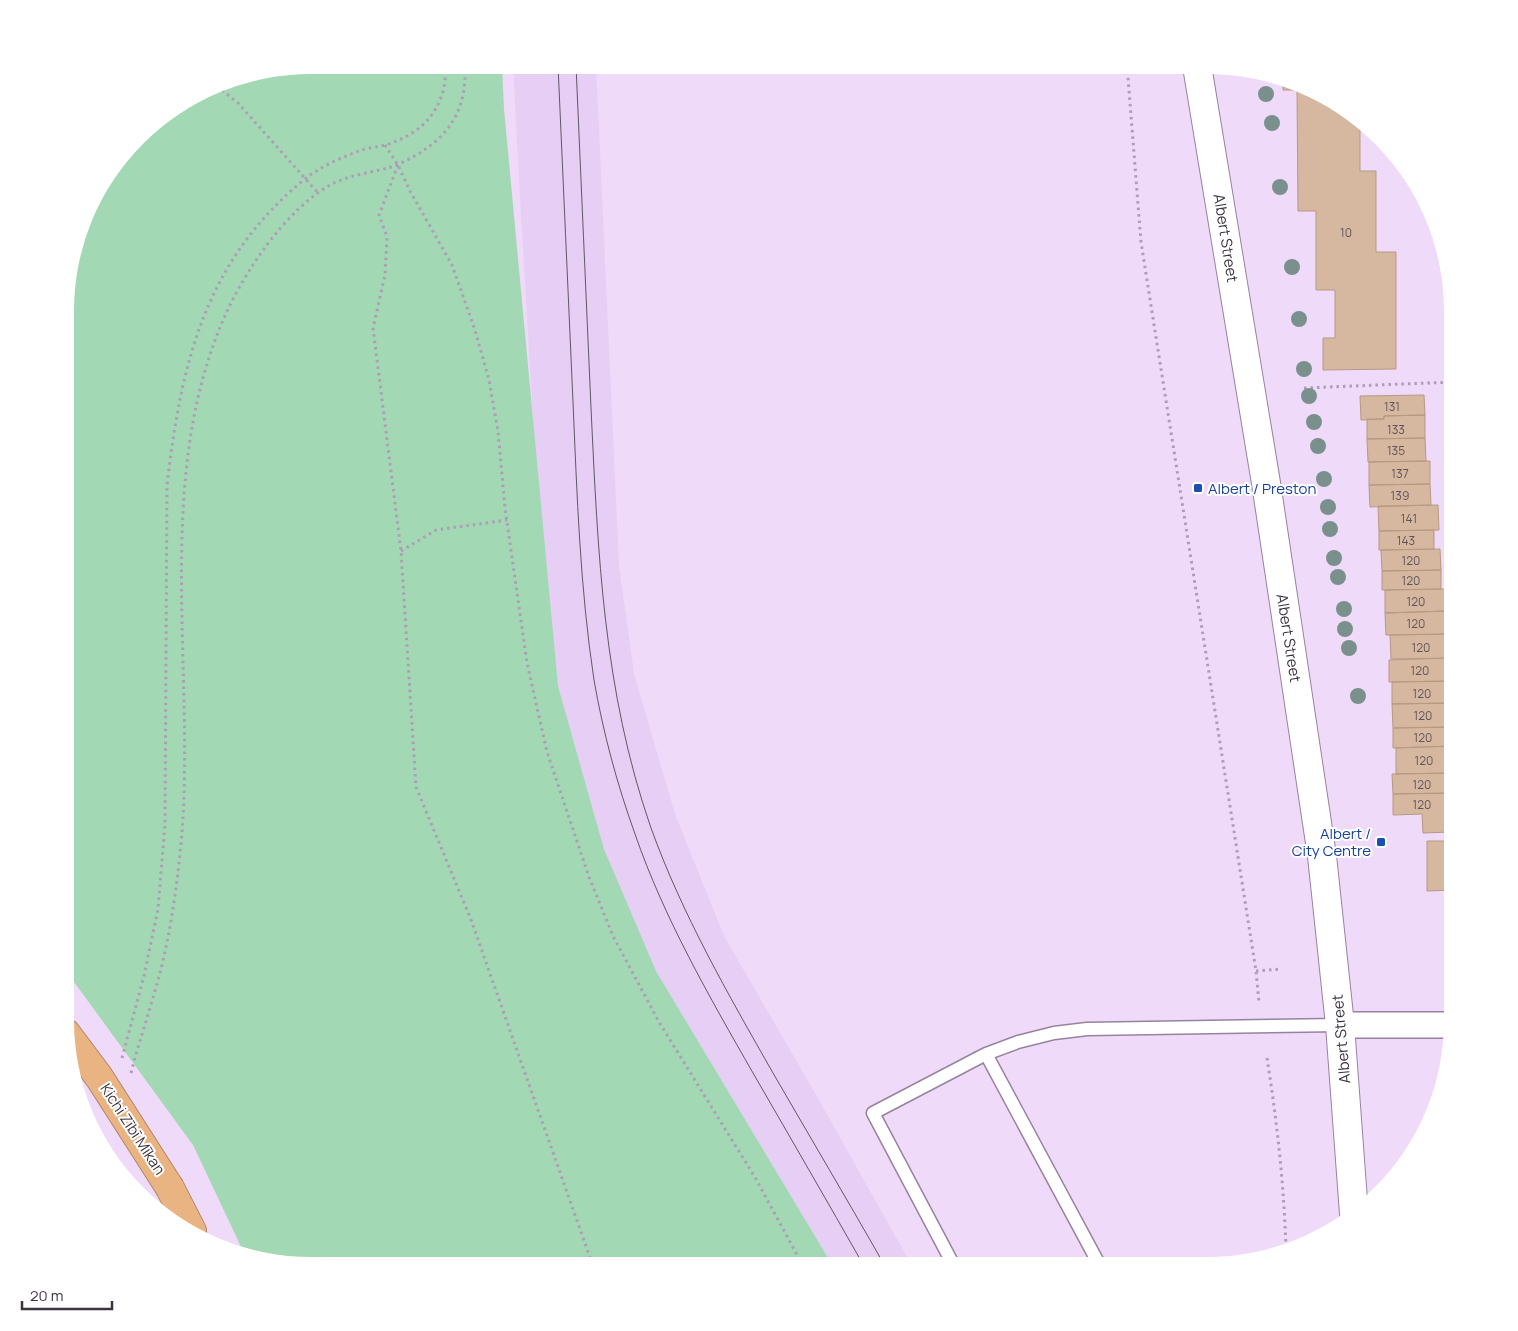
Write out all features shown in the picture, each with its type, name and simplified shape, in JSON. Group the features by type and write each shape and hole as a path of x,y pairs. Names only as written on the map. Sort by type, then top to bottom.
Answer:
{"highway":[{"name":"Kichi Zībī Mīkan","path":"75,1045 99,1077 170,1188 188,1223"}],"main road":[{"name":"Albert Street","path":"1198,74 1266,483 1322,856 1340,1025 1353,1207"}],"street":[{"path":"1340,1025 1444,1024"}],"lane":[{"path":"949,1257 873,1113 986,1054 1018,1042 1054,1033 1088,1029 1340,1025"},
{"path":"986,1054 1095,1257"}],"path":[{"path":"122,1060 144,976 158,909 165,824 168,485 174,430 182,386 206,309 234,256 255,228 278,204 306,178 331,163 404,138 430,120 442,96 445,74"},
{"path":"130,1076 161,969 170,925 182,832 184,758 182,562 185,479 199,395 212,351 229,308 242,283 256,261 294,214 318,193 333,183 398,165 438,140 450,126 458,112 463,96 464,74"},
{"path":"1128,74 1141,242 1256,971 1259,1002"},
{"path":"223,91 238,103 318,193"},
{"path":"385,145 398,165 410,191 452,265 475,330 489,380 498,431 507,520 527,663 547,752 589,877 613,936 659,1022 756,1179 799,1257"},
{"path":"398,165 379,214 387,237 384,275 373,328 401,551 416,787 470,917 590,1257"},
{"path":"1304,388 1444,382"},
{"path":"401,551 436,530 507,520"},
{"path":"1256,971 1281,969"},
{"path":"1267,1058 1274,1099 1285,1207 1286,1244"}],"shaded area":[{"path":"513,74 596,74 619,566 634,674 675,814 724,936 907,1257 828,1257 656,971 604,849 558,686 542,573"}],"green space":[{"path":"295,74 502,74 504,109 558,686 604,849 656,971 828,1257 295,1257 264,1253 241,1247 193,1145 74,982 74,295 78,264 86,234 105,192 132,154 154,132 192,105 234,86 264,78"}],"building":[{"path":"1283,86 1293,90 1283,90"},
{"path":"1297,92 1326,105 1360,129 1360,171 1376,171 1376,252 1396,252 1396,369 1323,370 1323,338 1335,338 1335,290 1316,290 1316,211 1298,211"},
{"path":"1424,395 1425,415 1384,416 1384,419 1361,420 1360,396"},
{"path":"1425,415 1425,438 1367,439 1367,419 1384,419 1384,416"},
{"path":"1425,438 1426,461 1368,462 1367,439"},
{"path":"1430,461 1430,484 1369,485 1369,462"},
{"path":"1430,484 1431,505 1370,507 1369,485"},
{"path":"1438,505 1439,530 1379,531 1378,506"},
{"path":"1434,530 1434,549 1379,550 1379,531"},
{"path":"1440,549 1441,570 1382,571 1381,550"},
{"path":"1441,570 1441,589 1382,590 1382,571"},
{"path":"1444,589 1444,611 1385,613 1385,590"},
{"path":"1444,611 1444,634 1386,635 1385,613"},
{"path":"1444,634 1444,658 1391,659 1390,635"},
{"path":"1444,658 1444,681 1389,682 1389,660"},
{"path":"1444,681 1444,703 1392,704 1392,682"},
{"path":"1444,703 1444,727 1393,728 1392,704"},
{"path":"1444,727 1444,746 1393,748 1393,728"},
{"path":"1444,746 1444,773 1396,774 1396,748"},
{"path":"1444,773 1444,793 1393,794 1392,774"},
{"path":"1444,793 1444,832 1423,833 1422,814 1393,815 1393,794"},
{"path":"1427,841 1444,841 1444,890 1427,891"}],"tram line":[{"path":"558,74 576,472 585,611 594,680 606,738 616,777 635,834 673,926 720,1015 859,1257"},
{"path":"576,74 600,568 613,673 622,725 635,776 663,860 691,922 739,1013 880,1257"}],"place":[{"name":"Albert / Preston","path":"1198,488"},
{"name":"Albert / City Centre","path":"1381,842"}]}
